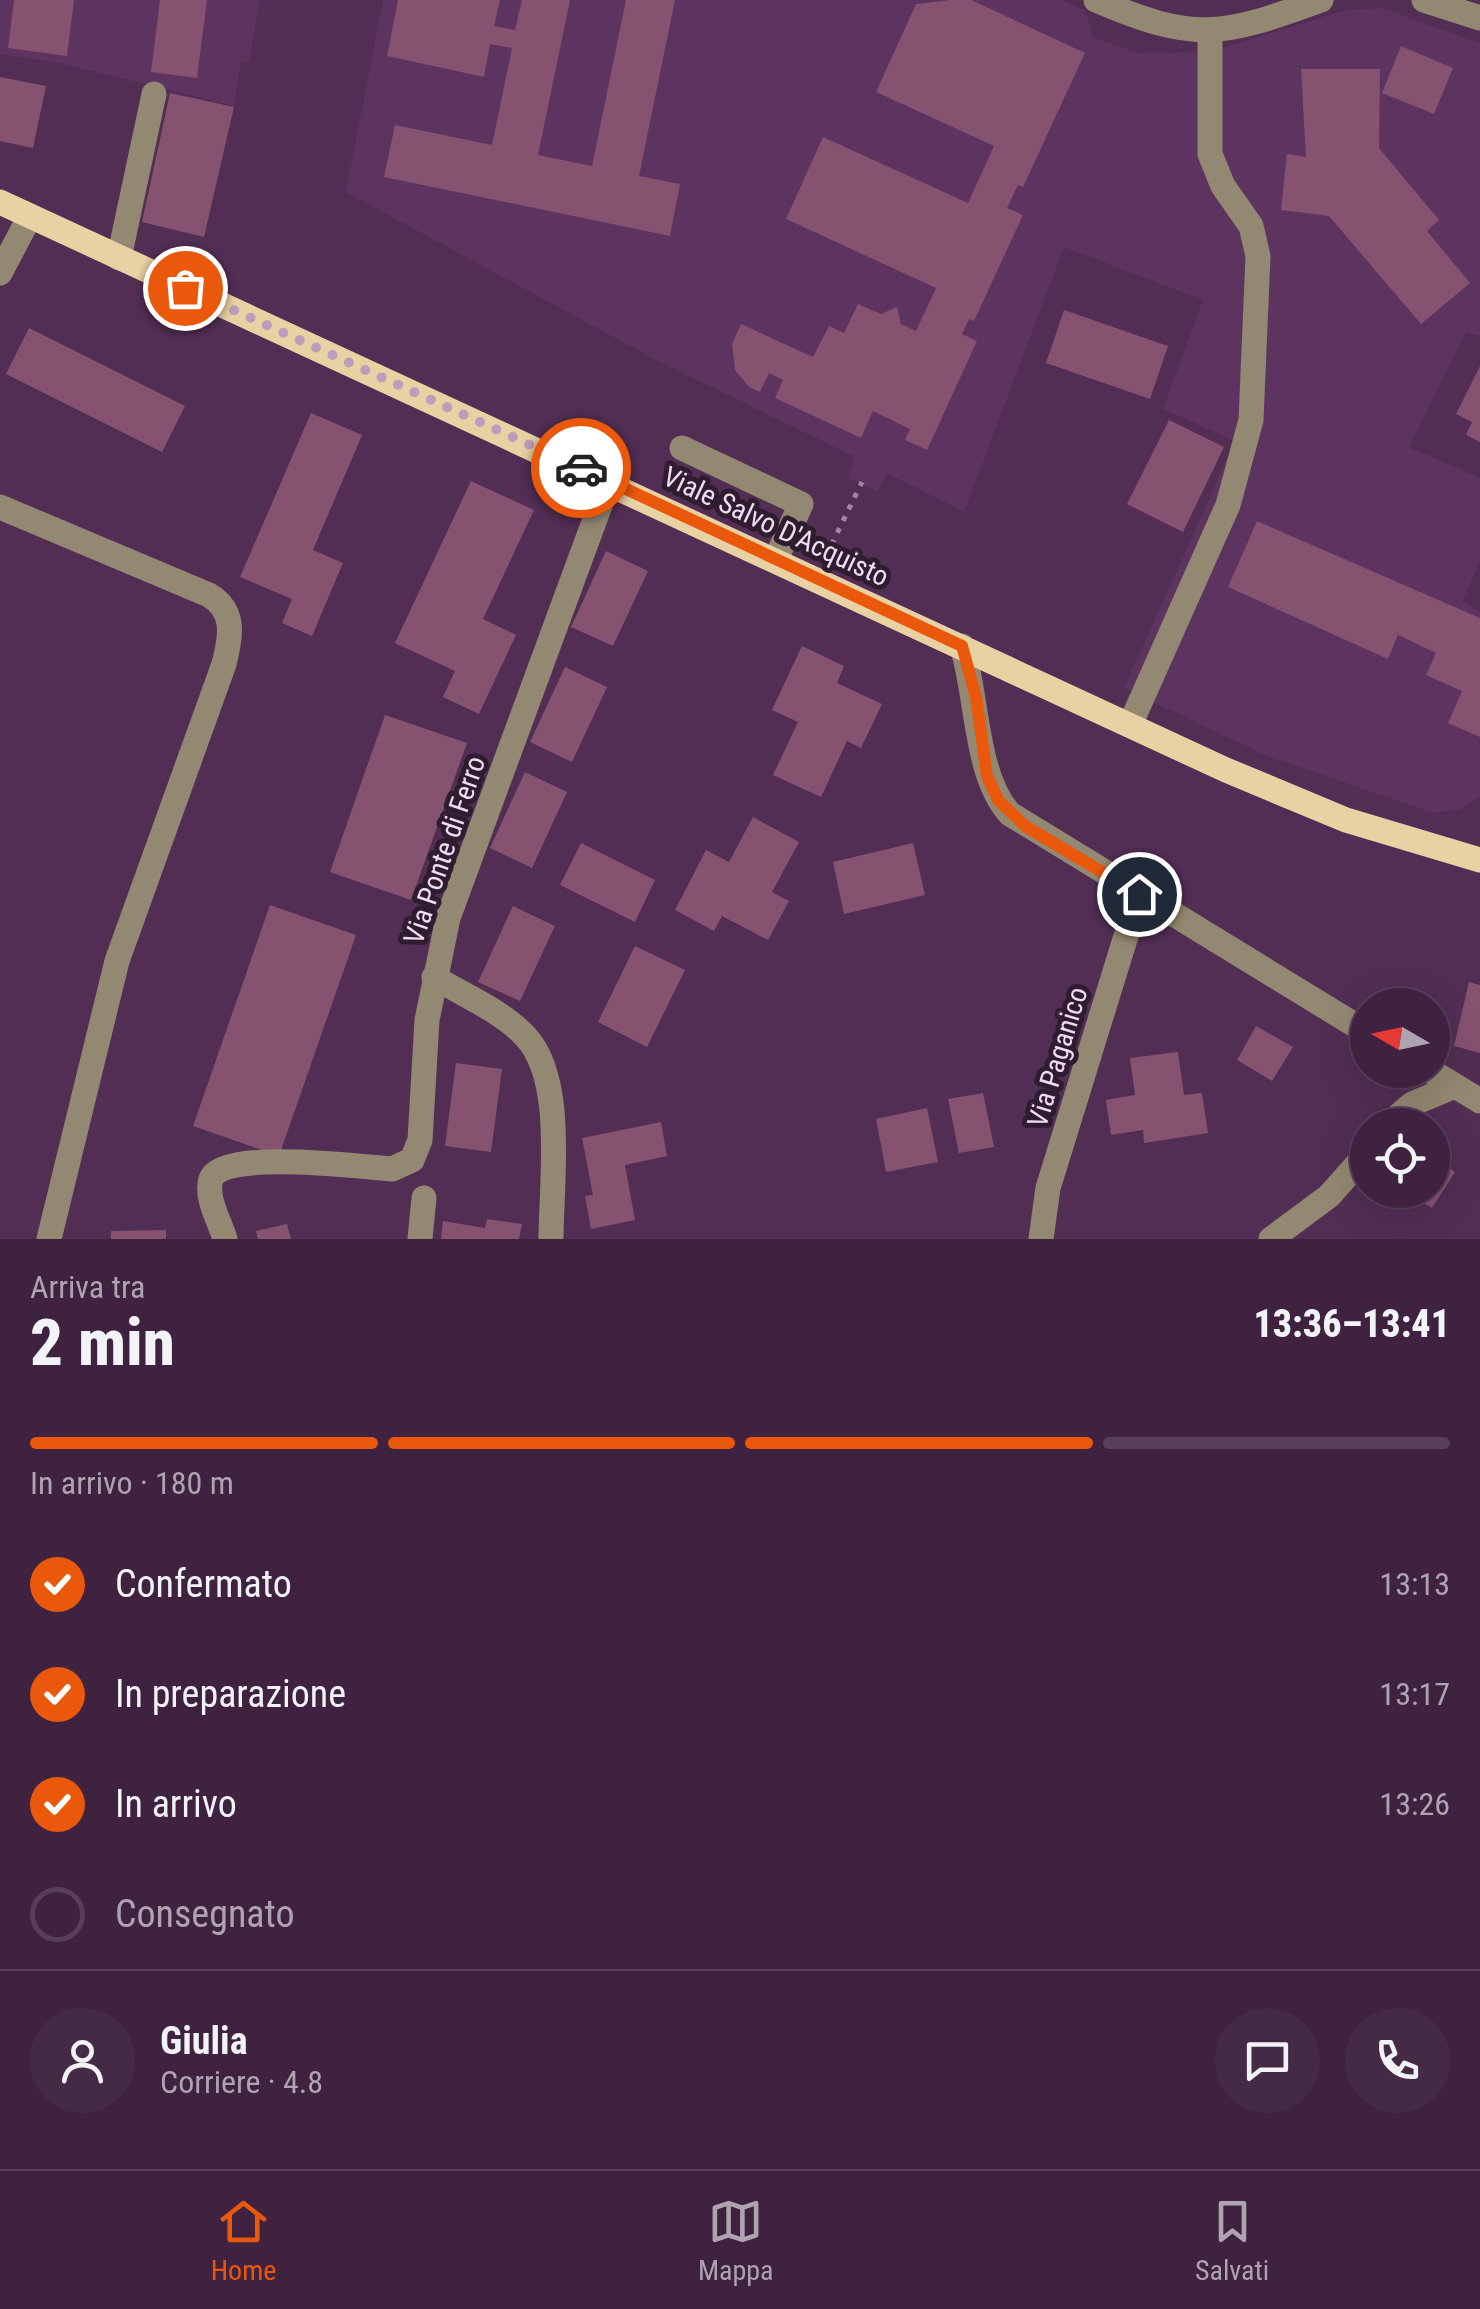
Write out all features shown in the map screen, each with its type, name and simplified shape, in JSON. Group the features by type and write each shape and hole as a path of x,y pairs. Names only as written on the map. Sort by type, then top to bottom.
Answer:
{"main road":[{"name":"Viale Salvo D'Acquisto","path":"0,202 1313,808 1480,860"}],"street":[{"path":"1096,0 1156,24 1210,32 1245,28 1321,0"},
{"path":"1424,0 1480,18"},
{"path":"1130,725 1228,504 1250,420 1258,256 1250,226 1222,186 1210,154 1210,32"},
{"path":"119,258 154,94"},
{"path":"0,273 30,216"},
{"path":"682,448 801,504 776,559"},
{"name":"Via Ponte di Ferro","path":"225,1239 210,1186 216,1171 225,1165 282,1162 392,1169 412,1160 421,1133 425,1037 434,978 459,885 609,481"},
{"path":"0,506 209,595 224,608 230,628 224,664 109,987 49,1239"},
{"path":"962,646 976,697 987,776 998,800 1025,826 1350,1021"},
{"name":"Via Paganico","path":"1041,1239 1048,1188 1139,894"},
{"path":"434,978 510,1024 540,1054 551,1101 550,1239"},
{"path":"1450,1083 1480,1101"},
{"path":"1407,1108 1455,1086"},
{"path":"1272,1239 1329,1196 1350,1172"},
{"path":"420,1239 424,1198"}],"path":[{"path":"816,578 862,482"}],"shaded area":[{"path":"0,0 260,0 249,62 241,62 234,106 65,64 0,54"},
{"path":"383,0 1061,0 1085,10 1094,38 1138,53 1210,52 1346,10 1382,8 1480,43 1480,336 1466,332 1409,447 1480,478 1480,561 1462,602 1480,611 1480,797 1460,809 1434,813 1267,756 1124,688 1235,441 1163,409 1203,300 1064,247 964,512 887,473 877,492 848,478 855,457 656,360 346,192"}],"building":[{"path":"14,0 74,0 67,56 8,48"},
{"path":"160,0 207,0 197,78 151,72"},
{"path":"398,0 500,0 494,26 515,30 522,0 570,0 538,155 592,166 626,0 675,0 639,176 680,184 670,236 384,177 395,125 492,145 512,48 490,44 484,77 387,56"},
{"path":"971,0 1085,53 1023,187 1018,185 1007,208 1023,215 974,321 969,319 962,334 977,341 927,450 905,440 910,429 873,411 861,438 775,398 783,380 769,373 760,392 749,387 735,370 732,344 741,324 813,357 829,326 844,333 858,304 881,314 897,307 901,324 916,331 936,288 786,219 823,137 968,203 994,146 876,92 916,4"},
{"path":"1401,46 1453,68 1434,114 1382,93"},
{"path":"1301,69 1380,69 1379,148 1439,220 1427,231 1470,283 1421,324 1329,216 1281,210 1287,154 1306,157"},
{"path":"0,77 46,86 33,148 0,141"},
{"path":"170,93 234,107 204,237 142,222"},
{"path":"1064,310 1168,346 1150,399 1046,363"},
{"path":"29,328 185,406 162,452 6,374"},
{"path":"1480,366 1480,442 1466,435 1472,422 1456,414"},
{"path":"311,413 362,435 313,550 343,563 312,636 282,623 292,599 240,577"},
{"path":"1169,420 1224,447 1183,532 1127,504"},
{"path":"471,481 534,510 483,619 516,635 479,714 443,697 455,671 395,643"},
{"path":"1257,521 1480,618 1480,737 1448,723 1462,691 1426,675 1436,653 1398,635 1388,659 1228,587"},
{"path":"606,551 648,571 613,646 571,627"},
{"path":"802,646 844,666 837,683 882,704 861,748 847,741 821,797 773,775 798,722 772,710"},
{"path":"565,667 607,687 572,762 530,742"},
{"path":"385,715 467,743 411,900 330,872"},
{"path":"525,772 567,792 532,868 490,848"},
{"path":"753,817 799,842 772,892 789,901 768,940 722,916 714,931 675,910 706,850 729,862"},
{"path":"581,843 655,880 635,922 560,885"},
{"path":"913,843 925,895 844,914 833,862"},
{"path":"270,905 356,935 279,1156 193,1126"},
{"path":"513,906 555,926 520,1001 478,982"},
{"path":"635,946 685,970 647,1047 598,1022"},
{"path":"1469,982 1480,985 1480,1053 1454,1046"},
{"path":"1256,1026 1293,1047 1272,1081 1237,1060"},
{"path":"1178,1052 1184,1095 1202,1093 1208,1133 1144,1143 1143,1130 1111,1135 1106,1100 1135,1095 1130,1058"},
{"path":"456,1063 502,1069 491,1152 445,1146"},
{"path":"983,1093 994,1147 959,1153 948,1099"},
{"path":"927,1108 938,1162 886,1172 876,1119"},
{"path":"661,1122 667,1156 625,1165 635,1220 591,1229 585,1196 593,1195 582,1138"},
{"path":"487,1219 522,1224 519,1239 441,1239 443,1221 485,1228"},
{"path":"287,1224 291,1239 258,1239 256,1231"},
{"path":"166,1230 166,1239 111,1239 111,1231"}],"way so far":[{"path":"185,288 581,468"}],"route":[{"path":"581,468 962,646 976,697 987,776 998,800 1025,826 1139,894"}]}
